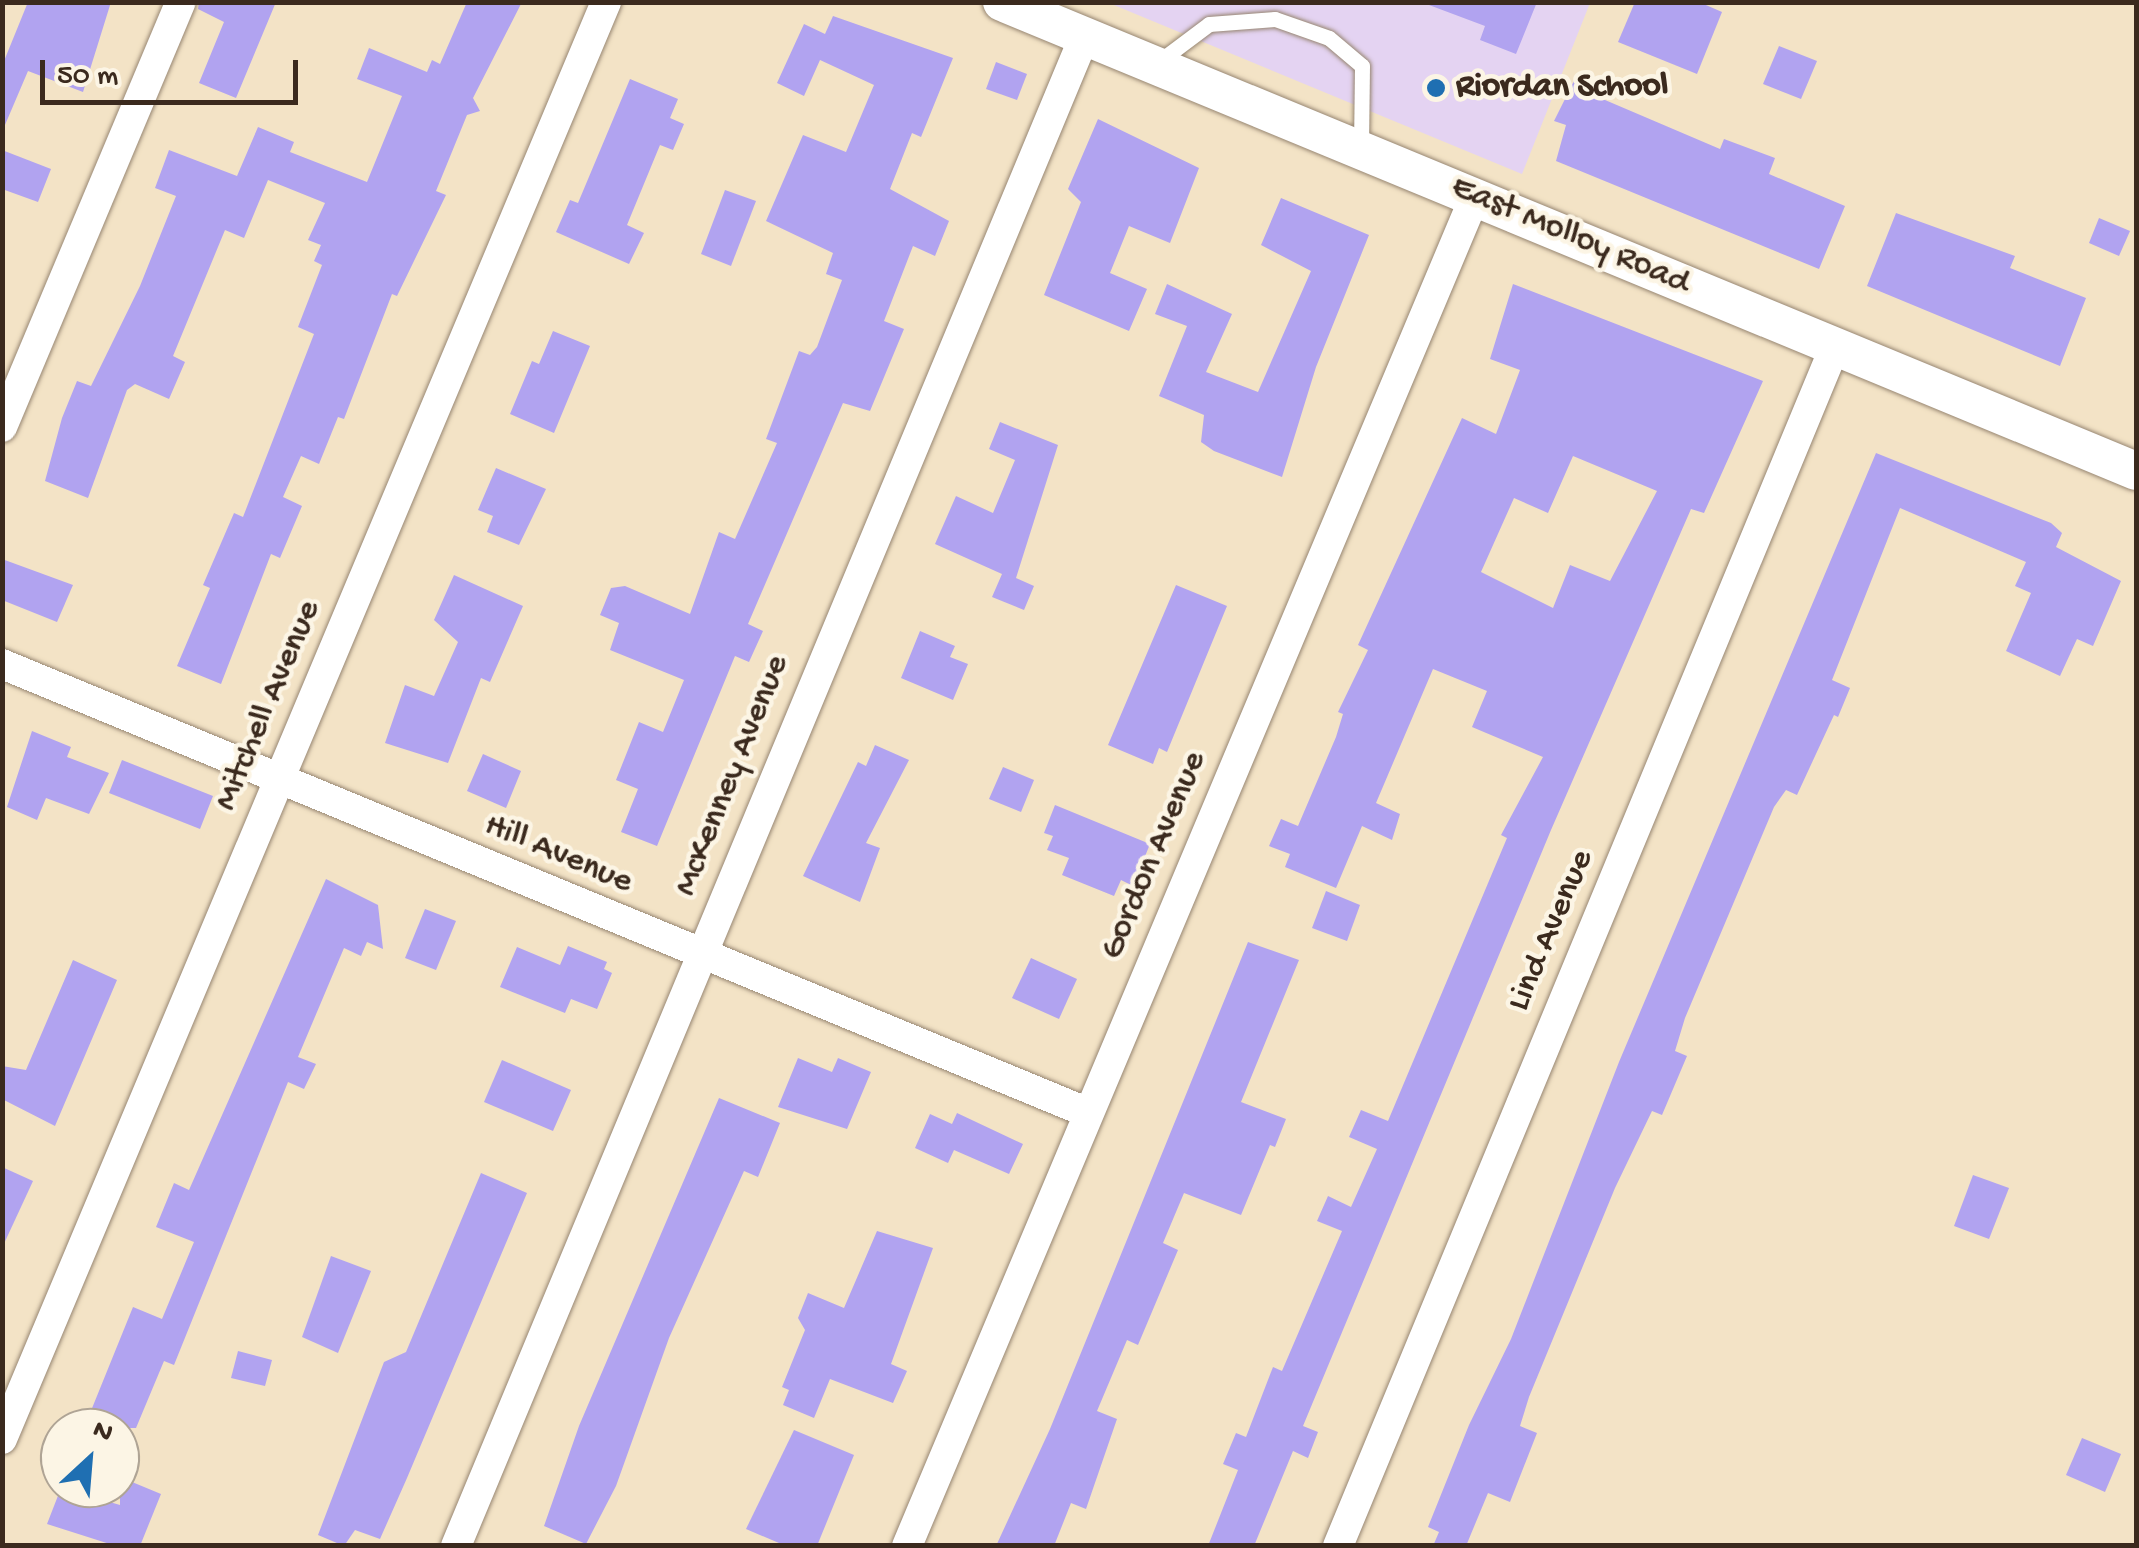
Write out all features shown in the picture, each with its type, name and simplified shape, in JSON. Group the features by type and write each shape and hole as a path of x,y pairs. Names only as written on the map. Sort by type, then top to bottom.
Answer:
{"street":[{"path":"2,427 181,2"},
{"name":"Mitchell Avenue","path":"2,1440 606,2"},
{"name":"East Molloy Road","path":"1002,2 2136,471"},
{"name":"McKenney Avenue","path":"456,1546 1084,36"},
{"name":"Gordon Avenue","path":"907,1546 1086,1112 1475,196"},
{"name":"Lind Avenue","path":"1338,1546 1836,346"},
{"name":"Hill Avenue","path":"2,664 1086,1112"}],"lane":[{"path":"1154,65 1210,24 1276,19 1329,38 1362,66 1366,116 1361,150"}],"shaded area":[{"name":"Riordan School","path":"1109,3 1590,3 1522,174"}],"building":[{"path":"28,2 111,2 83,92 28,71 2,132 2,66"},
{"path":"199,2 276,2 236,98 199,83 224,22 198,9"},
{"path":"467,2 522,2 473,98 480,111 467,115 436,191 446,195 397,296 392,294 344,419 338,417 319,464 301,456 283,497 302,506 280,558 271,554 221,684 177,666 210,588 203,585 234,513 243,517 314,334 298,327 322,265 314,261 321,245 308,240 325,203 268,180 244,238 225,230 173,356 185,362 169,399 135,384 127,390 88,498 45,481 62,418 77,381 91,386 140,286 176,196 155,188 169,150 237,176 258,127 294,142 290,152 367,182 402,96 357,79 369,48 427,72 432,60 440,64"},
{"path":"1537,2 1516,54 1480,40 1485,26 1429,5"},
{"path":"1635,2 1699,2 1722,12 1697,74 1618,42"},
{"path":"833,16 953,58 921,137 912,133 890,189 949,221 935,256 913,246 884,321 904,329 870,411 843,403 748,624 763,631 749,662 735,656 657,846 621,832 638,789 616,780 639,722 663,732 684,680 610,650 619,623 600,615 611,588 625,586 690,614 719,532 735,539 777,443 766,439 799,351 810,355 817,347 842,280 826,274 833,253 766,221 803,135 846,152 874,85 820,60 804,96 777,83 804,24 825,34"},
{"path":"1779,46 1817,61 1801,99 1763,84"},
{"path":"996,62 1027,74 1017,100 986,89"},
{"path":"1577,75 1602,85 1598,97 1720,149 1724,139 1775,158 1769,174 1845,206 1819,269 1556,161 1566,125 1554,121"},
{"path":"630,79 678,99 670,118 684,124 673,150 660,145 627,225 644,233 629,264 556,232 570,200 578,203"},
{"path":"1098,119 1199,168 1170,243 1129,226 1110,273 1147,289 1129,331 1044,295 1081,202 1068,189"},
{"path":"2,150 51,169 38,202 2,189"},
{"path":"725,190 756,201 731,266 701,254"},
{"path":"1281,198 1369,235 1316,367 1282,477 1214,451 1201,442 1204,415 1159,396 1187,326 1155,314 1167,284 1232,314 1206,372 1258,392 1311,271 1261,245"},
{"path":"1896,213 2015,256 2010,268 2086,298 2060,366 1867,286"},
{"path":"2099,218 2130,231 2119,256 2089,243"},
{"path":"1513,284 1763,381 1704,513 1691,509 1551,830 1303,1426 1318,1432 1308,1458 1293,1451 1254,1546 1208,1546 1238,1470 1223,1464 1236,1433 1246,1437 1273,1367 1282,1371 1342,1231 1317,1221 1328,1196 1351,1207 1377,1149 1349,1137 1361,1110 1388,1121 1507,838 1501,835 1543,757 1472,727 1487,691 1433,669 1376,803 1400,814 1392,840 1362,826 1336,888 1285,867 1290,854 1269,846 1281,819 1298,826 1336,737 1343,714 1338,712 1368,650 1358,645 1462,418 1496,434 1520,370 1490,359","holes":["1573,456 1657,491 1610,581 1570,565 1553,608 1481,572 1514,498 1548,513"]},
{"path":"553,331 590,346 554,433 510,414 532,361 539,364"},
{"path":"1000,422 1058,445 1016,578 1034,586 1024,610 992,597 1002,574 935,544 956,496 993,513 1015,460 989,449"},
{"path":"1876,453 2051,523 2062,533 2056,547 2121,581 2093,646 2077,639 2060,676 2006,651 2031,593 2015,586 2026,562 1900,508 1832,680 1850,688 1838,717 1834,715 1797,795 1786,790 1774,807 1685,1018 1675,1051 1687,1056 1662,1115 1652,1111 1615,1188 1529,1397 1520,1426 1537,1433 1510,1502 1488,1493 1466,1546 1433,1546 1439,1532 1428,1527 1469,1425 1511,1339 1619,1062"},
{"path":"496,468 546,489 519,545 487,532 493,516 478,510"},
{"path":"2,559 73,585 57,622 2,600"},
{"path":"454,575 523,606 490,682 481,678 448,763 385,743 405,685 434,696 458,642 434,620"},
{"path":"1176,585 1227,606 1167,752 1159,748 1153,764 1108,745"},
{"path":"920,631 955,646 950,657 968,664 953,700 901,678"},
{"path":"32,731 71,747 67,757 109,773 89,814 46,798 37,820 7,807"},
{"path":"875,745 909,760 866,843 880,848 860,902 803,876 858,762 866,766"},
{"path":"483,754 521,771 506,808 467,791"},
{"path":"122,760 213,796 200,829 109,793"},
{"path":"1003,767 1034,780 1021,812 989,799"},
{"path":"1055,805 1150,844 1133,886 1121,880 1114,896 1062,875 1069,858 1047,850 1053,836 1044,833"},
{"path":"326,879 378,905 383,949 367,942 361,956 344,948 298,1057 316,1064 304,1089 288,1082 174,1365 164,1361 140,1418 140,1408 92,1408 133,1307 162,1319 194,1242 156,1227 174,1183 189,1190"},
{"path":"1326,891 1360,905 1347,941 1312,928"},
{"path":"425,909 456,921 436,970 405,958"},
{"path":"1248,942 1299,960 1241,1102 1286,1119 1275,1147 1270,1145 1241,1215 1184,1193 1163,1243 1178,1250 1138,1345 1127,1340 1097,1411 1117,1419 1086,1509 1071,1503 1054,1546 996,1546 1050,1429"},
{"path":"568,946 607,962 604,969 612,973 597,1009 571,999 565,1013 500,987 517,947 560,965"},
{"path":"1031,958 1077,979 1059,1019 1012,998"},
{"path":"73,960 117,980 55,1126 2,1099 2,1066 26,1070"},
{"path":"798,1058 832,1072 838,1058 871,1072 847,1129 778,1107"},
{"path":"502,1060 571,1090 553,1131 484,1102"},
{"path":"719,1098 780,1123 758,1177 744,1171 669,1338 616,1486 586,1544 544,1526 579,1426"},
{"path":"957,1113 1023,1144 1009,1174 954,1150 948,1163 915,1148 930,1114 952,1124"},
{"path":"2,1167 33,1181 2,1248"},
{"path":"481,1173 527,1193 380,1539 355,1530 344,1546 318,1535 384,1362 406,1352"},
{"path":"1973,1175 2009,1188 1989,1239 1954,1226"},
{"path":"877,1231 933,1248 891,1364 907,1371 893,1403 830,1379 814,1418 783,1405 789,1390 782,1387 805,1330 798,1318 808,1293 844,1308"},
{"path":"331,1256 371,1271 338,1353 302,1337"},
{"path":"238,1351 272,1360 265,1386 231,1378"},
{"path":"794,1430 854,1455 817,1546 786,1546 746,1529"},
{"path":"2082,1438 2121,1454 2105,1492 2066,1475"},
{"path":"140,1485 161,1494 140,1546 116,1546 47,1524 53,1508 140,1508"}],"place":[{"name":"Riordan School","path":"1436,88"}]}
